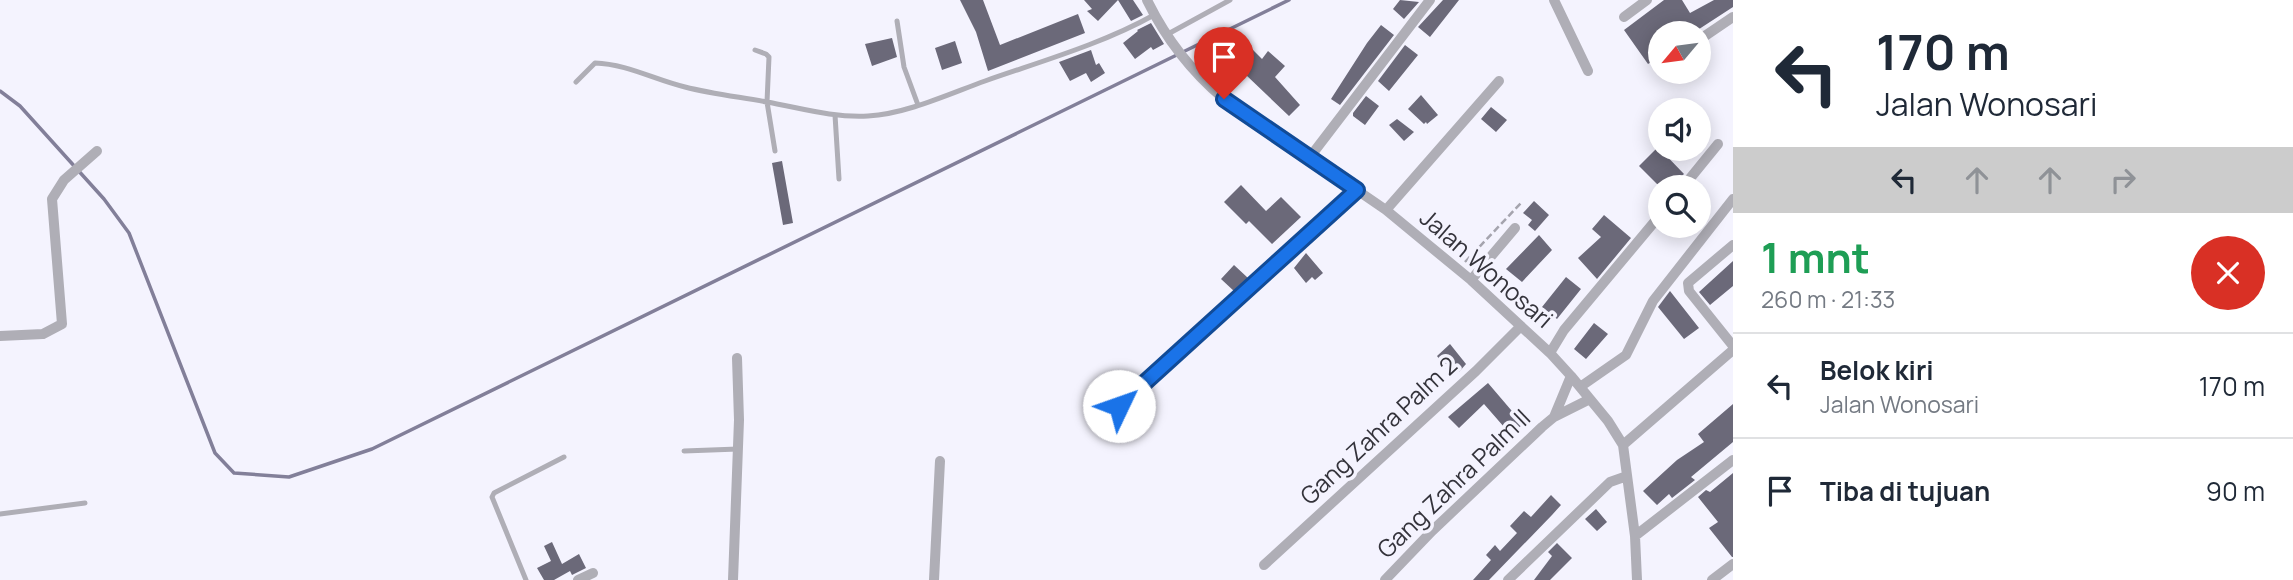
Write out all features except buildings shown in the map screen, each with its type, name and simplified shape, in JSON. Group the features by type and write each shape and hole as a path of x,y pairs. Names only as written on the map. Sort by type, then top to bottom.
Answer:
{"street":[{"name":"Jalan Wonosari","path":"1147,0 1154,15 1191,67 1224,99 1386,210 1471,280 1571,376 1608,421 1623,445 1635,536 1637,580"},
{"path":"1310,157 1430,0"},
{"path":"1554,0 1588,71"},
{"path":"1624,17 1647,0"},
{"path":"1712,31 1733,17"},
{"path":"1386,210 1499,81"},
{"path":"1693,175 1718,144"},
{"path":"0,336 43,334 62,324 52,199 64,180 97,151"},
{"path":"1580,387 1626,355 1653,301 1733,199"},
{"path":"1471,280 1515,228"},
{"path":"1550,353 1564,330 1648,230"},
{"path":"1623,445 1733,348 1689,290 1688,283 1733,245"},
{"name":"Gang Zahra Palm 2","path":"1264,565 1521,326"},
{"path":"733,580 738,449 737,358"},
{"path":"1554,417 1571,376"},
{"name":"Gang Zahra Palm II","path":"1385,580 1432,531 1554,417 1590,399"},
{"path":"1635,536 1733,460"},
{"path":"934,580 940,461"},
{"path":"1508,580 1610,482 1627,476"},
{"path":"1712,580 1733,564"},
{"path":"578,580 593,573"}],"lane":[{"path":"1170,36 1230,0"},
{"path":"576,82 595,63 605,63 684,87 835,115 870,116 918,104 1130,28 1154,15"},
{"path":"897,21 904,67 918,104"},
{"path":"755,50 769,57 767,102 775,151"},
{"path":"835,115 839,179"},
{"path":"1119,406 1357,190"},
{"path":"684,451 738,449"},
{"path":"526,580 492,498 494,493 564,457"},
{"path":"0,514 85,503"}],"path":[{"path":"1458,270 1521,203"}],"waterway":[{"path":"0,91 20,106 104,199 129,233 215,453 234,473 289,477 372,449 1289,0"}],"route":[{"path":"1119,406 1357,190 1224,99"}]}
